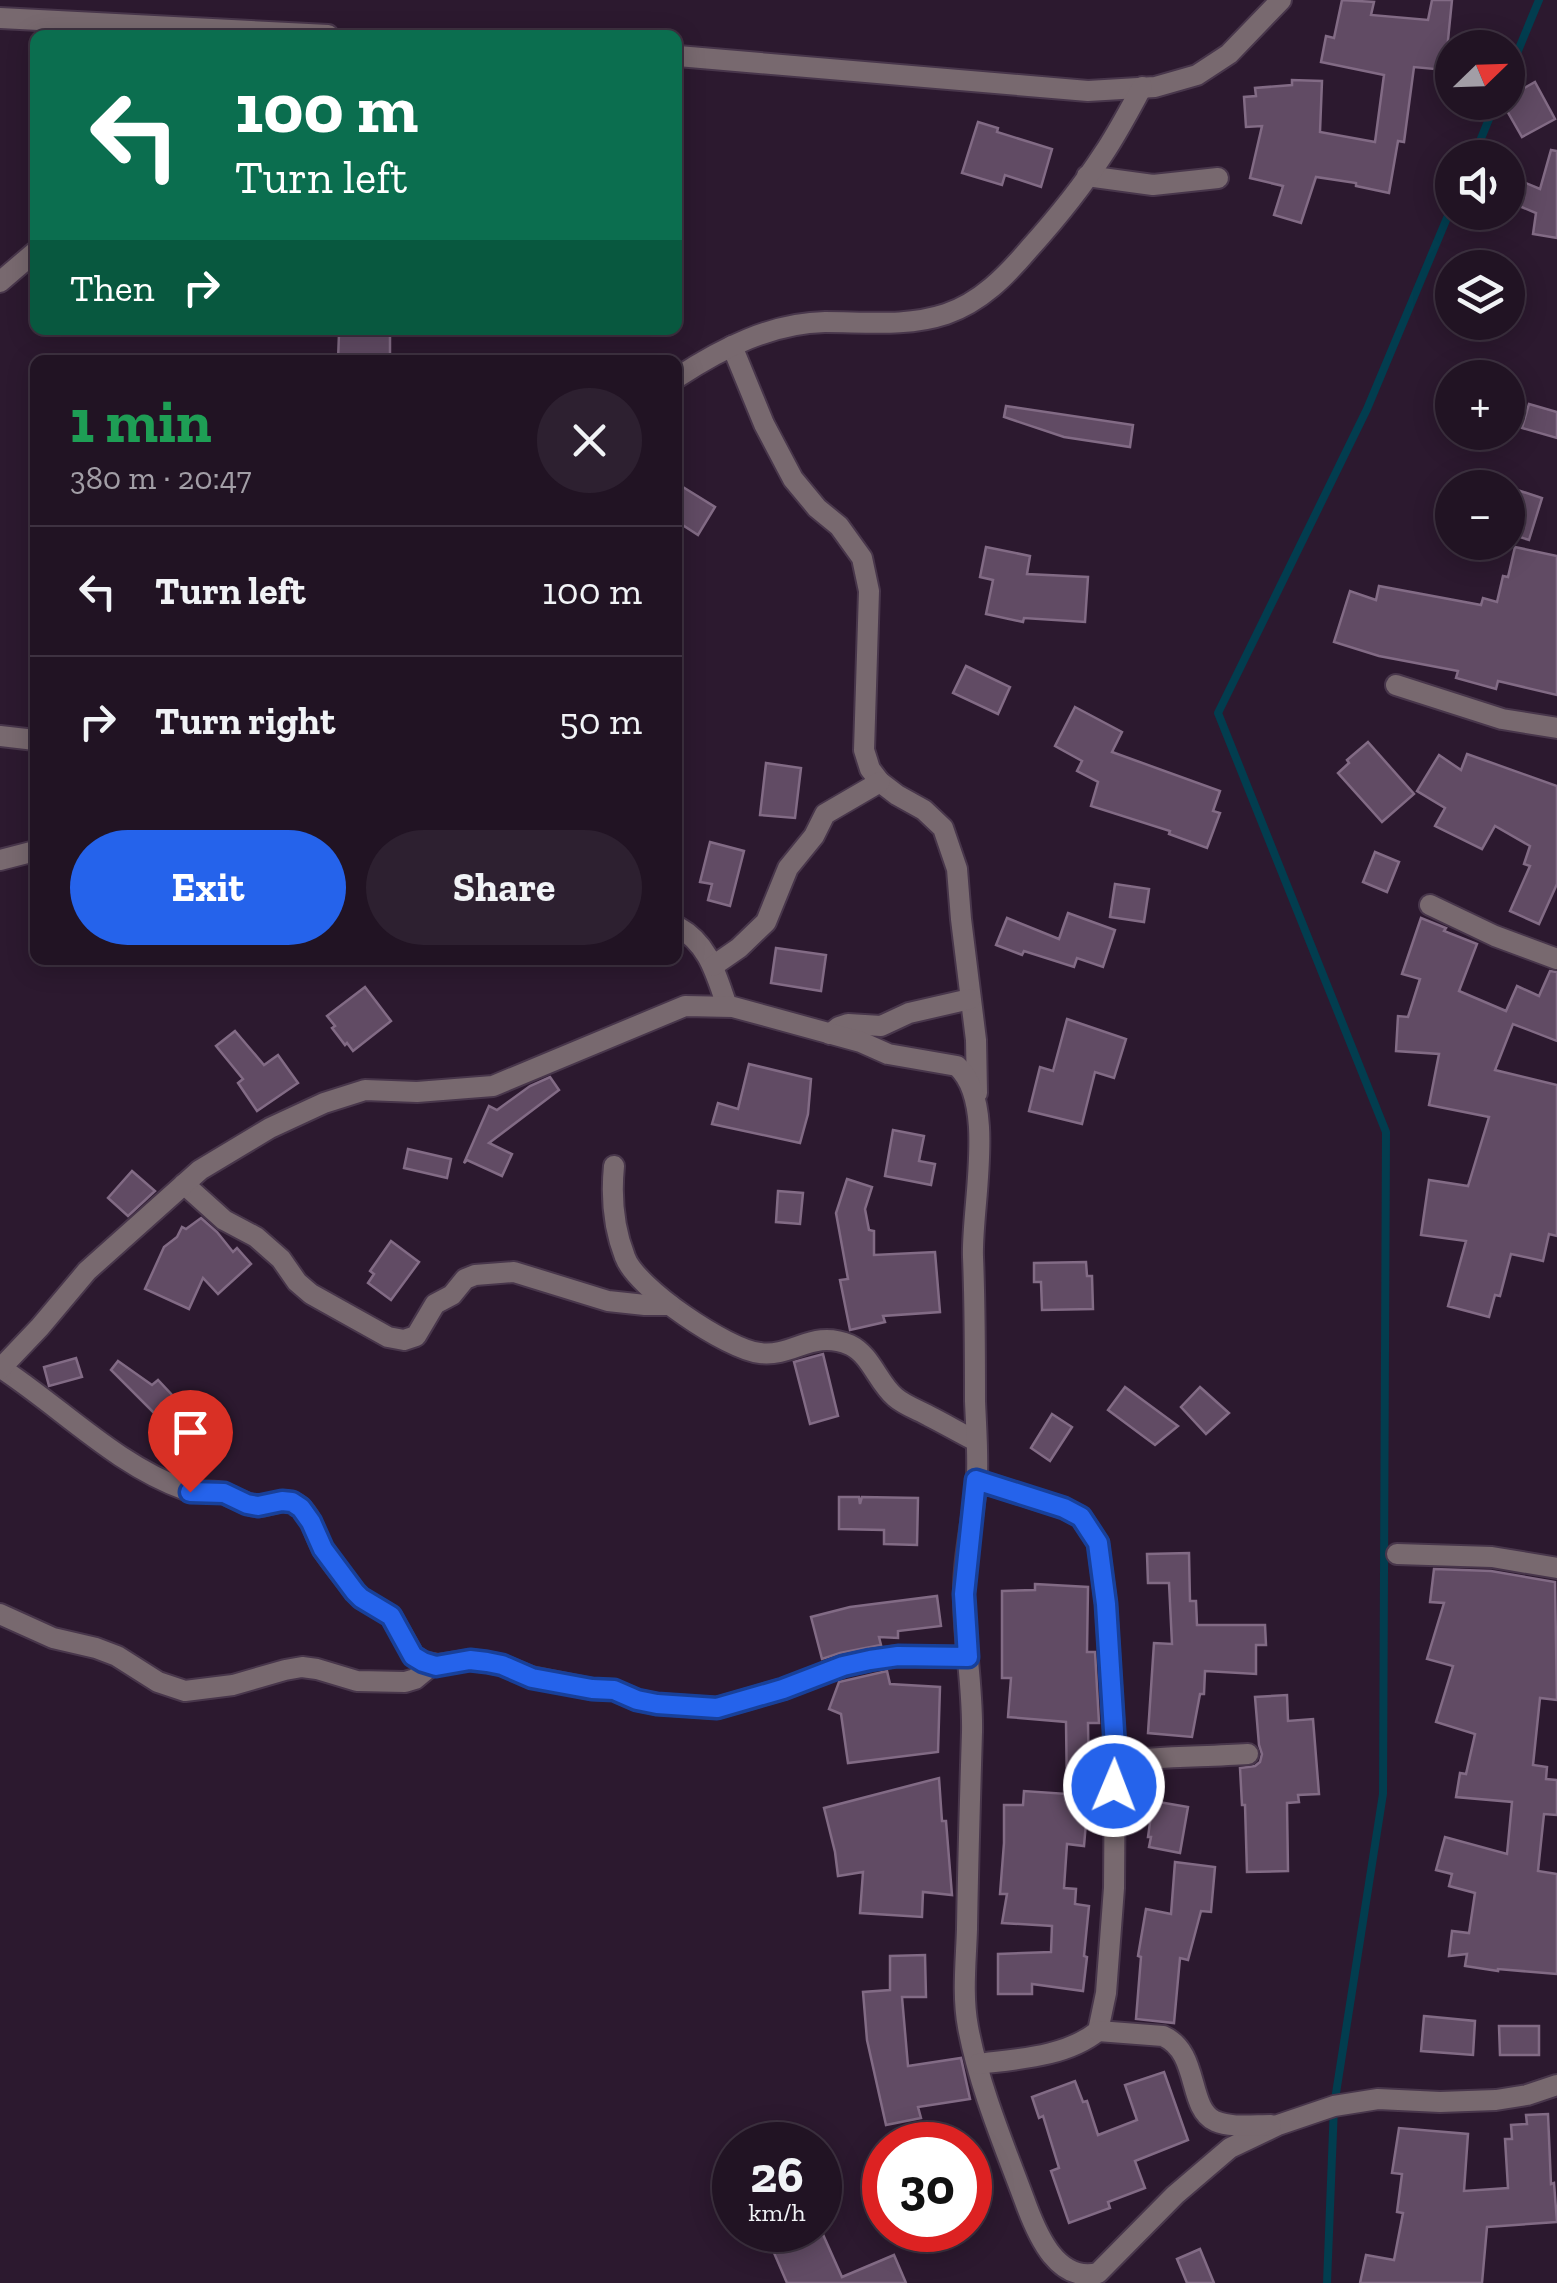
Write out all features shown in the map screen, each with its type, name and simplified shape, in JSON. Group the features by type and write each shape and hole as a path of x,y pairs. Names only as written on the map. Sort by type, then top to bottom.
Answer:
{"street":[{"path":"682,56 1088,92 1155,88 1197,75 1230,54 1281,0"},
{"path":"0,18 136,30"},
{"path":"682,374 732,346 792,325 896,324 946,314 980,298 1007,274 1058,216 1104,153 1142,87"},
{"path":"1087,176 1153,185 1218,178"},
{"path":"0,282 30,256"},
{"path":"732,346 764,424 793,479 817,508 839,526 862,558 869,591 864,750 870,768 897,796 924,810 944,828 958,869 976,1040 980,1137 972,1232 976,1480 964,1594 972,1729 965,1998 978,2064 1036,2231 1055,2264 1079,2280 1088,2278 1098,2273 1175,2195 1230,2148 1278,2126 1334,2106 1378,2098 1496,2100 1528,2096 1557,2085"},
{"path":"1396,685 1502,719 1557,728"},
{"path":"0,736 30,739"},
{"path":"712,966 766,922 788,868 814,836 825,814 880,782"},
{"path":"0,860 30,853"},
{"path":"1430,905 1495,936 1557,959"},
{"path":"682,929 706,951 727,1006"},
{"path":"830,1034 848,1024 881,1026 909,1013 970,999"},
{"path":"968,1657 898,1656 870,1660 717,1708 637,1700 614,1690 532,1678 487,1662 433,1664 413,1656 391,1616 355,1592 323,1549 301,1508 292,1502 258,1506 224,1493 190,1492 154,1476 94,1438 0,1369 87,1271 200,1170 270,1128 324,1103 366,1090 417,1092 493,1086 685,1006 727,1006 861,1042 888,1054 957,1066 965,1073 978,1108"},
{"path":"614,1166 616,1222 626,1261 670,1304 725,1341 761,1354 817,1339 852,1346 895,1398 976,1441"},
{"path":"184,1184 224,1220 256,1237 282,1259 297,1282 311,1294 388,1337 404,1340 416,1336 434,1304 452,1296 458,1285 475,1275 514,1272 608,1300 670,1304"},
{"path":"976,1480 1064,1508 1081,1517 1098,1543 1106,1604 1114,1762 1114,1888 1106,1993 1098,2031 1088,2039 1050,2053 978,2064"},
{"path":"1396,1554 1492,1557 1557,1568"},
{"path":"0,1614 53,1638 117,1656 158,1682 185,1691 233,1685 302,1668 356,1681 404,1682 415,1679 433,1664"},
{"path":"1114,1762 1160,1756 1248,1754"},
{"path":"1098,2031 1173,2040 1187,2062 1205,2114 1227,2124 1278,2126"}],"building":[{"path":"1342,0 1374,2 1371,15 1428,20 1432,0 1452,0 1449,30 1435,30 1435,69 1414,67 1404,142 1398,141 1389,193 1316,177 1301,223 1274,215 1283,186 1250,178 1262,126 1246,127 1244,97 1256,96 1255,88 1292,85 1292,80 1322,81 1320,132 1375,142 1384,75 1321,62 1326,36 1334,38"},
{"path":"1535,82 1555,119 1522,137 1512,120 1525,120 1525,88"},
{"path":"978,122 1052,149 1041,187 1005,175 1002,185 962,173"},
{"path":"1551,150 1557,151 1557,238 1533,234 1536,213 1525,208 1525,183 1540,189"},
{"path":"339,335 390,335 390,355 338,355"},
{"path":"1529,404 1557,412 1557,438 1525,429"},
{"path":"1006,406 1133,425 1130,447 1064,437 1004,417"},
{"path":"682,486 715,507 698,535 682,525"},
{"path":"1525,492 1542,498 1529,540 1525,539"},
{"path":"986,547 1030,556 1027,574 1088,577 1085,622 1024,618 1023,622 986,614 993,580 980,577"},
{"path":"1525,549 1557,556 1557,695 1498,681 1496,689 1456,678 1458,671 1379,656 1334,642 1350,591 1376,600 1379,586 1481,605 1483,598 1497,602 1503,576 1508,577 1512,560 1525,560"},
{"path":"966,666 1010,687 998,714 953,693"},
{"path":"1075,707 1122,732 1112,752 1220,791 1213,811 1220,813 1207,848 1169,834 1170,831 1091,806 1098,782 1077,771 1082,761 1055,746"},
{"path":"1368,742 1414,794 1382,822 1338,773"},
{"path":"1467,754 1557,786 1557,884 1539,924 1510,911 1530,866 1524,864 1530,846 1495,826 1482,849 1435,826 1445,808 1417,791 1439,755 1461,770"},
{"path":"766,763 801,768 795,818 760,815"},
{"path":"710,842 744,851 730,906 708,900 712,884 700,882"},
{"path":"1375,852 1399,862 1387,892 1363,882"},
{"path":"1115,884 1149,889 1144,922 1110,917"},
{"path":"1068,913 1115,930 1103,967 1077,958 1074,967 996,945 1007,918 1059,939"},
{"path":"1421,918 1477,944 1459,991 1506,1011 1517,986 1539,996 1550,971 1557,972 1557,1041 1513,1024 1495,1070 1557,1085 1557,1236 1549,1234 1543,1261 1511,1254 1500,1296 1495,1295 1489,1317 1448,1306 1466,1241 1421,1235 1429,1180 1468,1186 1489,1117 1429,1105 1439,1054 1396,1051 1398,1016 1408,1017 1420,979 1402,974"},
{"path":"776,948 826,955 821,991 771,983"},
{"path":"365,987 391,1021 353,1051 332,1028 335,1026 327,1016"},
{"path":"1067,1019 1126,1039 1114,1078 1095,1072 1082,1124 1029,1111 1040,1067 1053,1071"},
{"path":"235,1031 264,1065 278,1055 298,1083 257,1111 238,1083 243,1079 216,1046"},
{"path":"749,1064 811,1079 800,1143 712,1124 718,1103 738,1109"},
{"path":"550,1077 559,1090 489,1143 512,1154 502,1176 467,1160 464,1163 489,1106 497,1110"},
{"path":"893,1130 924,1136 919,1161 935,1164 931,1185 885,1176"},
{"path":"408,1149 451,1159 447,1178 404,1168"},
{"path":"132,1171 155,1191 128,1216 108,1198"},
{"path":"847,1179 872,1187 865,1209 869,1230 874,1231 874,1255 935,1252 940,1312 883,1316 885,1322 850,1330 840,1280 848,1279 836,1213"},
{"path":"778,1191 803,1193 800,1224 776,1222"},
{"path":"201,1218 233,1252 237,1248 251,1264 218,1294 203,1278 189,1309 145,1289 164,1247 182,1227 186,1229"},
{"path":"391,1241 419,1262 391,1300 368,1283 374,1274 370,1271"},
{"path":"1086,1262 1087,1276 1092,1276 1093,1309 1042,1310 1041,1282 1034,1282 1034,1263"},
{"path":"823,1354 838,1416 810,1424 794,1362"},
{"path":"76,1358 82,1377 49,1386 44,1367"},
{"path":"118,1361 152,1385 158,1380 173,1396 155,1414 111,1370"},
{"path":"1125,1387 1178,1426 1155,1445 1108,1410"},
{"path":"1200,1387 1229,1413 1206,1434 1181,1407"},
{"path":"1052,1414 1072,1427 1050,1461 1031,1448"},
{"path":"839,1497 859,1497 860,1504 862,1497 918,1498 917,1545 884,1544 884,1530 839,1529"},
{"path":"1189,1553 1190,1601 1196,1601 1197,1625 1265,1625 1266,1645 1256,1645 1256,1674 1205,1671 1204,1694 1200,1694 1192,1737 1148,1733 1154,1643 1172,1644 1169,1583 1148,1583 1147,1554"},
{"path":"1434,1569 1491,1571 1555,1582 1557,1700 1540,1698 1533,1765 1547,1767 1546,1779 1557,1780 1557,1815 1544,1814 1538,1871 1557,1874 1557,1974 1465,1966 1467,1954 1449,1956 1452,1931 1469,1933 1475,1893 1449,1886 1452,1874 1436,1870 1445,1837 1507,1854 1512,1802 1456,1797 1460,1773 1466,1774 1475,1734 1436,1722 1453,1666 1427,1659 1444,1603 1430,1602"},
{"path":"1035,1584 1088,1587 1087,1652 1095,1652 1099,1723 1088,1723 1089,1787 1084,1846 1067,1844 1064,1888 1076,1889 1075,1904 1089,1906 1084,1956 1087,1957 1083,1991 1032,1984 1032,1994 998,1994 998,1954 1051,1952 1052,1926 1002,1923 1007,1894 1000,1894 1004,1805 1023,1805 1024,1791 1067,1794 1066,1722 1008,1717 1011,1678 1002,1678 1002,1591 1035,1590"},
{"path":"937,1596 941,1626 898,1631 898,1638 879,1637 881,1645 822,1659 811,1617 850,1607"},
{"path":"887,1671 890,1684 940,1687 938,1752 848,1763 841,1714 829,1709 839,1682"},
{"path":"1287,1695 1288,1721 1313,1719 1319,1794 1298,1795 1299,1802 1287,1803 1288,1871 1247,1872 1240,1768 1255,1766 1262,1754 1255,1697"},
{"path":"939,1778 952,1895 923,1892 922,1917 860,1913 863,1872 838,1876 824,1808"},
{"path":"1153,1801 1188,1807 1180,1853 1149,1847"},
{"path":"1175,1862 1215,1867 1211,1912 1201,1911 1188,1960 1180,1958 1174,2023 1136,2019 1141,1957 1138,1956 1146,1909 1171,1914"},
{"path":"925,1955 926,1997 902,1997 908,2066 961,2058 970,2099 918,2107 921,2118 901,2122 885,2122 867,2040 863,1992 890,1990 890,1956"},
{"path":"1424,2016 1475,2021 1473,2055 1421,2051"},
{"path":"1499,2026 1539,2026 1539,2055 1500,2055"},
{"path":"1164,2072 1188,2140 1135,2161 1145,2188 1108,2202 1110,2208 1069,2223 1051,2171 1059,2168 1043,2116 1039,2118 1032,2097 1075,2081 1083,2102 1087,2101 1098,2135 1137,2120 1125,2085"},
{"path":"1548,2114 1557,2222 1487,2227 1482,2283 1360,2283 1366,2255 1394,2260 1403,2213 1397,2212 1402,2174 1392,2173 1399,2128 1468,2134 1464,2191 1508,2188 1505,2139 1512,2139 1511,2125 1527,2124 1526,2115"},
{"path":"1200,2249 1214,2283 1187,2283 1177,2259"},
{"path":"774,2252 831,2252 842,2277 894,2255 906,2283 787,2283"}],"waterway":[{"path":"1525,34 1539,0"},
{"path":"1480,140 1489,120"},
{"path":"1327,2283 1334,2106 1383,1794 1386,1132 1218,713 1367,409 1442,230"}],"route":[{"path":"190,1492 224,1493 258,1506 292,1502 301,1508 323,1549 355,1592 391,1616 413,1656 423,1662 436,1666 470,1660 487,1662 532,1678 614,1690 657,1704 717,1708 870,1660 898,1656 968,1657 964,1594 976,1480 1064,1508 1081,1517 1098,1543 1104,1576 1114,1786"}]}
